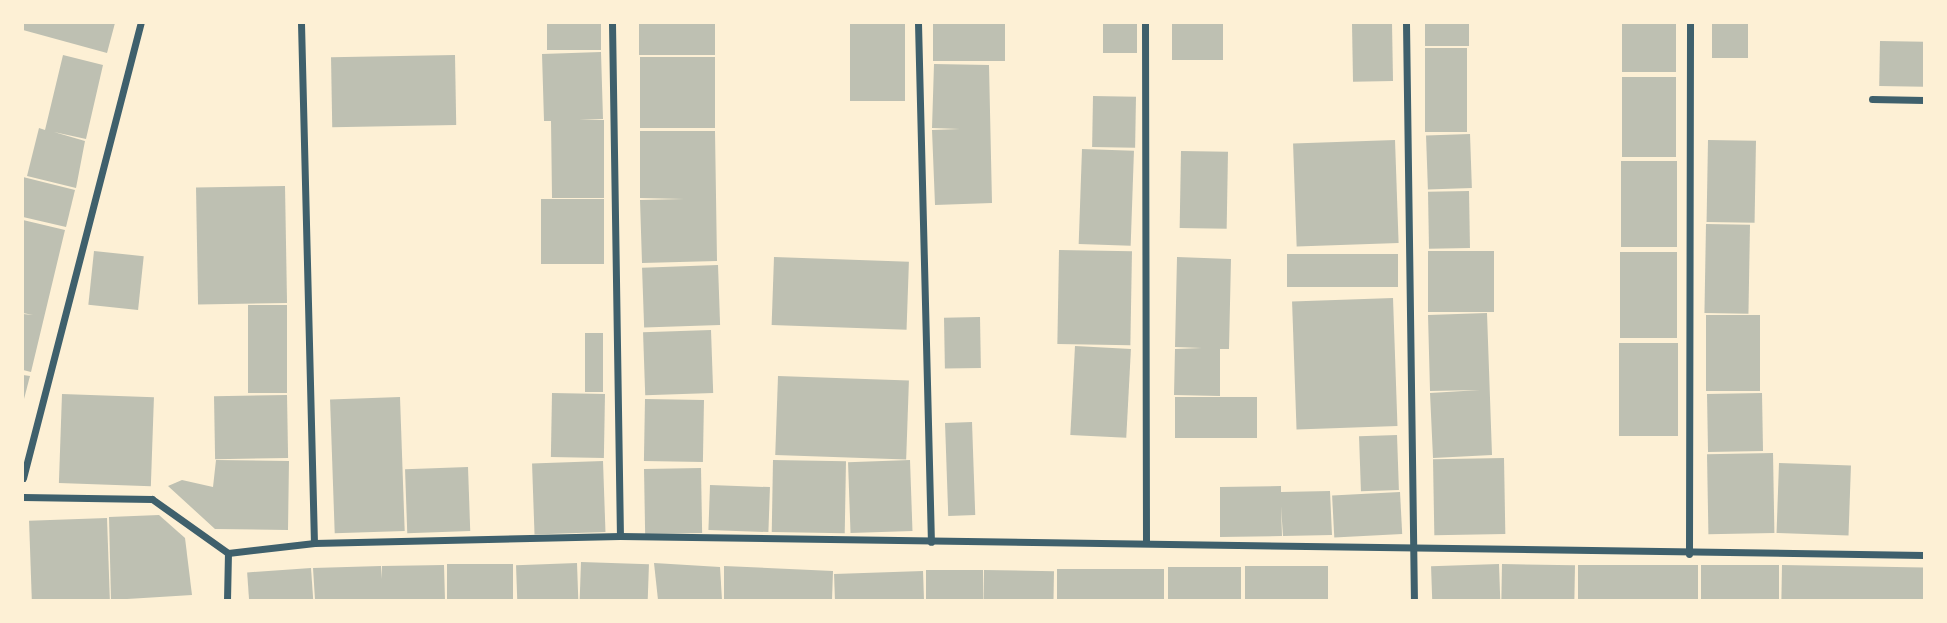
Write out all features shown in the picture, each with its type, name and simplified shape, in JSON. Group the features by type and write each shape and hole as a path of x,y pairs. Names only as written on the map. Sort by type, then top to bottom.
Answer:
{"street":[{"path":"23,478 141,23"},
{"path":"301,23 314,543"},
{"path":"612,23 620,536"},
{"path":"918,23 931,542"},
{"path":"1145,23 1146,543"},
{"path":"1406,23 1414,600"},
{"path":"1689,554 1690,23"},
{"path":"1872,99 1924,100"},
{"path":"23,497 152,499 228,553 314,543 620,536 1689,554 1924,555"},
{"path":"227,600 228,553"}],"building":[{"path":"23,23 115,23 107,53 23,30"},
{"path":"547,23 601,23 601,50 547,50"},
{"path":"639,23 715,23 715,55 639,55"},
{"path":"850,23 905,23 905,101 850,101"},
{"path":"933,23 1005,23 1005,61 933,61"},
{"path":"1103,23 1137,23 1137,53 1103,53"},
{"path":"1172,23 1223,23 1223,60 1172,60"},
{"path":"1392,23 1393,81 1353,82 1352,24"},
{"path":"1425,23 1469,23 1469,46 1425,46"},
{"path":"1622,23 1676,23 1676,72 1622,72"},
{"path":"1712,23 1748,23 1748,58 1712,58"},
{"path":"1880,41 1924,42 1923,87 1879,86"},
{"path":"1425,48 1467,48 1467,132 1425,132"},
{"path":"601,52 603,119 579,120 604,120 604,198 552,198 551,121 544,121 542,54"},
{"path":"63,55 103,65 86,139 54,132 85,141 76,188 27,176 39,128 45,130"},
{"path":"455,55 456,125 332,127 331,57"},
{"path":"640,57 715,57 715,128 640,128"},
{"path":"934,64 989,65 992,203 935,205 932,130 960,129 932,128"},
{"path":"1622,77 1676,77 1676,157 1622,157"},
{"path":"1093,96 1136,97 1135,148 1092,147"},
{"path":"640,131 715,131 717,261 642,263 640,200 684,199 640,198"},
{"path":"1470,134 1472,188 1428,190 1426,136"},
{"path":"1395,140 1399,243 1297,246 1293,144"},
{"path":"1708,140 1756,141 1755,223 1707,222"},
{"path":"1082,149 1134,151 1131,246 1079,244"},
{"path":"1181,151 1228,152 1227,229 1180,228"},
{"path":"1621,161 1677,161 1677,247 1621,247"},
{"path":"23,177 75,190 66,227 23,217"},
{"path":"285,186 287,303 198,305 196,188"},
{"path":"1469,191 1470,248 1429,249 1428,192"},
{"path":"541,199 604,199 604,264 541,264"},
{"path":"23,220 65,230 31,372 23,370 23,314 33,315 23,313"},
{"path":"1706,224 1750,225 1748,314 1704,313"},
{"path":"1059,250 1132,251 1130,345 1057,344"},
{"path":"94,251 144,256 138,310 88,305"},
{"path":"1428,251 1494,251 1494,312 1428,312"},
{"path":"1620,252 1677,252 1677,338 1620,338"},
{"path":"1287,254 1398,254 1398,287 1287,287"},
{"path":"774,257 909,262 907,330 772,325"},
{"path":"1177,257 1231,259 1229,349 1220,349 1220,396 1174,395 1175,349 1202,348 1175,347"},
{"path":"718,265 720,325 644,328 642,268"},
{"path":"1393,298 1397,426 1297,429 1292,302"},
{"path":"248,305 287,305 287,393 248,393"},
{"path":"1487,313 1492,455 1433,458 1430,393 1480,390 1430,391 1428,315"},
{"path":"1706,315 1760,315 1760,391 1706,391"},
{"path":"980,317 981,368 945,369 944,318"},
{"path":"711,330 713,393 645,395 643,332"},
{"path":"585,333 603,333 603,392 585,392"},
{"path":"1619,343 1678,343 1678,436 1619,436"},
{"path":"1075,346 1131,349 1126,438 1070,435"},
{"path":"23,375 30,376 24,399 23,399"},
{"path":"778,376 909,381 906,460 775,455"},
{"path":"552,393 605,394 604,458 551,457"},
{"path":"1762,393 1763,451 1708,452 1707,394"},
{"path":"62,394 154,397 151,486 59,483"},
{"path":"287,395 288,458 215,459 214,396"},
{"path":"400,397 405,531 335,533 330,399"},
{"path":"1175,397 1257,397 1257,438 1175,438"},
{"path":"645,399 704,400 703,462 644,461"},
{"path":"972,422 975,515 948,516 945,423"},
{"path":"1397,435 1399,490 1361,491 1359,436"},
{"path":"1773,453 1774,533 1708,534 1707,454"},
{"path":"1504,458 1505,534 1434,535 1433,459"},
{"path":"216,460 289,461 288,530 215,529 168,486 182,480 213,487"},
{"path":"773,460 846,461 845,533 772,532"},
{"path":"910,460 912,531 851,533 848,462"},
{"path":"603,461 605,532 535,534 532,463"},
{"path":"1779,463 1851,466 1849,535 1777,533"},
{"path":"468,467 470,531 407,533 405,469"},
{"path":"701,468 702,533 645,534 644,469"},
{"path":"710,485 770,487 768,532 708,530"},
{"path":"1281,486 1281,492 1330,491 1332,535 1283,536 1281,506 1282,536 1220,537 1220,487"},
{"path":"1400,492 1402,534 1334,538 1332,496"},
{"path":"159,515 185,538 192,595 111,600 109,517"},
{"path":"107,518 110,600 32,600 29,521"},
{"path":"581,562 649,564 648,600 580,600"},
{"path":"577,563 578,600 517,600 516,565"},
{"path":"654,563 720,567 722,600 658,600"},
{"path":"447,564 513,564 513,600 447,600"},
{"path":"1499,564 1500,600 1432,600 1431,566"},
{"path":"1502,564 1575,565 1574,600 1501,600"},
{"path":"444,565 445,600 315,600 313,568 381,566 382,579 382,566"},
{"path":"1578,565 1698,565 1698,600 1578,600"},
{"path":"1701,565 1779,565 1779,600 1701,600"},
{"path":"1782,565 1924,567 1923,600 1781,600"},
{"path":"724,566 833,571 832,600 724,600"},
{"path":"1245,566 1328,566 1328,600 1245,600"},
{"path":"1168,567 1241,567 1241,600 1168,600"},
{"path":"311,568 313,600 249,600 247,572"},
{"path":"1057,569 1164,569 1164,600 1057,600"},
{"path":"926,570 983,570 983,600 926,600"},
{"path":"984,570 1054,571 1053,600 983,600"},
{"path":"923,571 924,600 835,600 834,574"}]}
